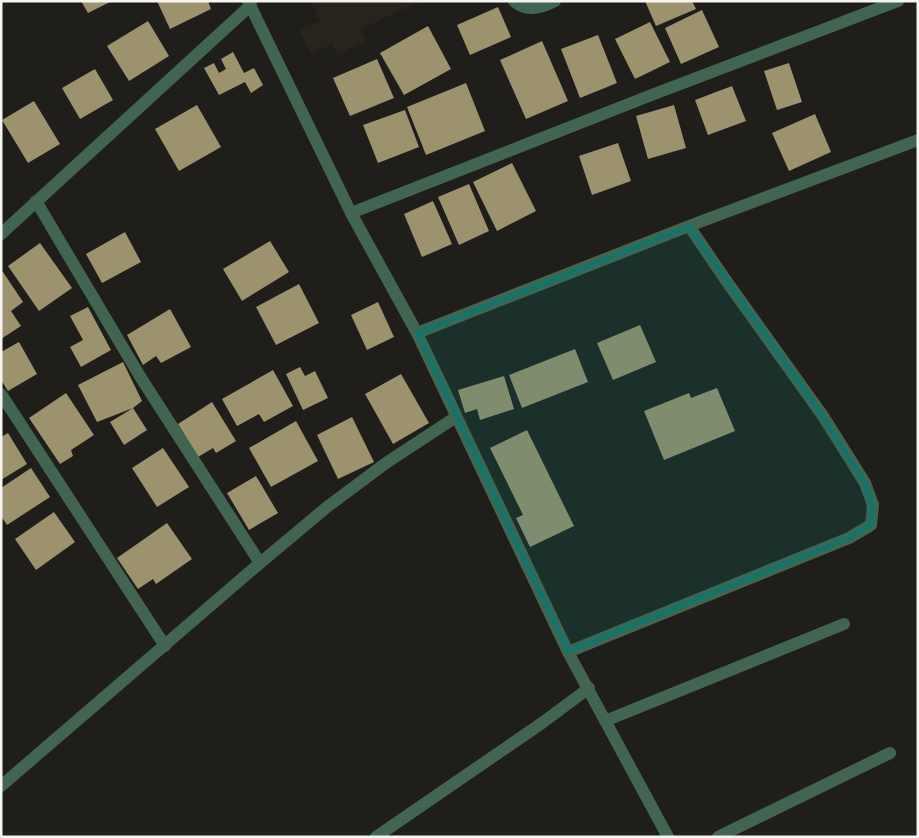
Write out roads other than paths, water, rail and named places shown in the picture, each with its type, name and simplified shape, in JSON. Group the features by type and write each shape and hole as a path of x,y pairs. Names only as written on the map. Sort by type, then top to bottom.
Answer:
{"street":[{"path":"514,1 519,5 532,8 545,7 555,1"},
{"path":"351,213 898,1"},
{"path":"1,234 250,3 351,213 417,333 568,652 668,837"},
{"path":"417,333 689,226 918,140"},
{"path":"36,202 141,378 260,563"},
{"path":"568,652 849,538 871,525 874,506 865,482 823,416 724,279 689,226"},
{"path":"1,394 165,646"},
{"path":"1,786 327,507 386,463 456,417"},
{"path":"605,721 844,624"},
{"path":"376,837 542,723 589,688"},
{"path":"718,837 890,754"}]}
